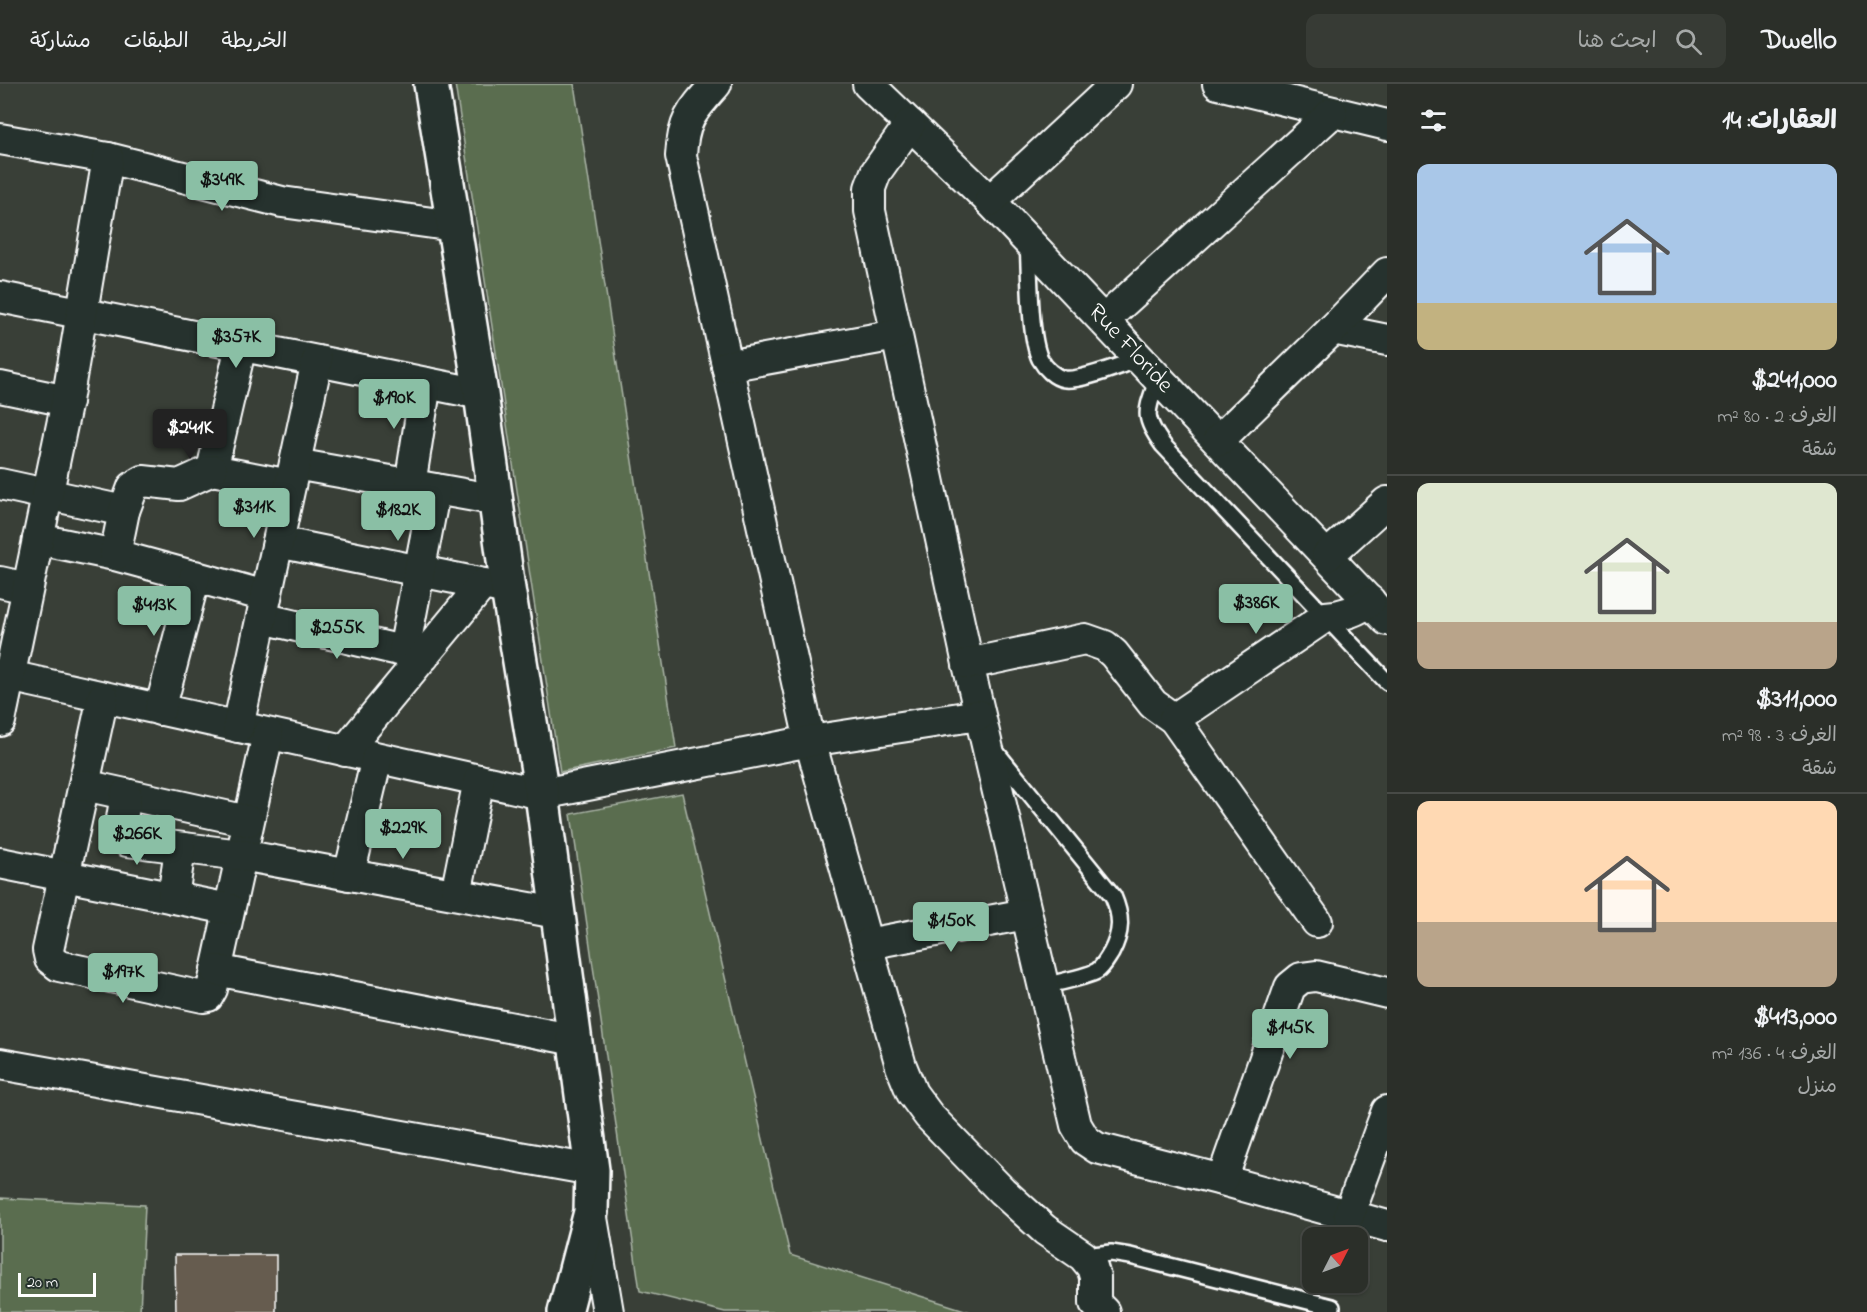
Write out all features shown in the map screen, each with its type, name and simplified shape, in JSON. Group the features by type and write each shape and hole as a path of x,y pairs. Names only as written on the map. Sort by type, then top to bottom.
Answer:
{"street":[{"path":"431,84 497,500 496,587 542,794 592,1170 591,1212 608,1312"},
{"path":"716,84 689,116 682,141 681,156 810,741 901,1066 929,1116 1002,1191 1046,1230 1083,1256 1092,1267 1095,1277 1095,1303 1104,1312"},
{"path":"990,201 1116,84"},
{"path":"1218,84 1387,125"},
{"name":"Rue Floride","path":"874,86 990,201 1378,611"},
{"path":"1104,320 1332,113"},
{"path":"910,124 876,172 870,188 870,212 968,664 1076,1125 1085,1140 1097,1148 1387,1226"},
{"path":"0,139 108,158 282,202 454,226"},
{"path":"0,721 14,585 38,539 67,401 108,158"},
{"path":"1218,441 1387,273"},
{"path":"0,297 482,394"},
{"path":"1334,328 1387,340"},
{"path":"728,366 896,335"},
{"path":"212,470 241,346"},
{"path":"238,727 317,361"},
{"path":"414,653 420,570 426,383"},
{"path":"0,387 67,401"},
{"path":"115,555 130,491 143,481 179,486 212,470 423,487 497,500"},
{"path":"0,484 124,511"},
{"path":"1327,556 1387,502"},
{"path":"38,539 115,555 195,576 264,607 414,653"},
{"path":"278,542 496,587"},
{"path":"160,710 195,576"},
{"path":"345,751 414,653 496,587"},
{"path":"1174,719 1325,617 1349,614 1361,608 1378,611"},
{"path":"968,664 1086,639 1105,646 1114,654 1153,704 1174,719 1317,922"},
{"path":"5,675 542,794 810,741 983,728"},
{"path":"103,697 63,875 48,951 50,959 55,963 203,997 207,996 212,989 268,734"},
{"path":"349,875 377,758"},
{"path":"456,894 479,780"},
{"path":"84,785 248,821"},
{"path":"126,794 120,831 123,839 241,855 558,913"},
{"path":"173,898 180,848"},
{"path":"0,863 229,909"},
{"path":"867,944 1026,914"},
{"path":"216,970 574,1040"},
{"path":"1222,1180 1290,987 1301,978 1316,976 1387,993"},
{"path":"0,1064 592,1170"},
{"path":"1349,1215 1386,1118"},
{"path":"565,1312 591,1212"}],"lane":[{"path":"1028,241 1034,343 1048,371 1064,379 1149,368 1147,412 1150,428 1163,446 1387,682"},
{"path":"983,728 1113,896 1120,911 1121,928 1116,944 1097,971 1043,986"},
{"path":"1083,1256 1112,1253 1130,1256 1332,1307"}],"green space":[{"path":"455,84 574,84 676,748 560,772"},
{"path":"682,793 790,1255 971,1312 725,1312 640,1291 571,814"},
{"path":"0,1198 145,1205 140,1312 0,1312"}],"building":[{"path":"175,1255 276,1255 276,1312 176,1312"}]}
